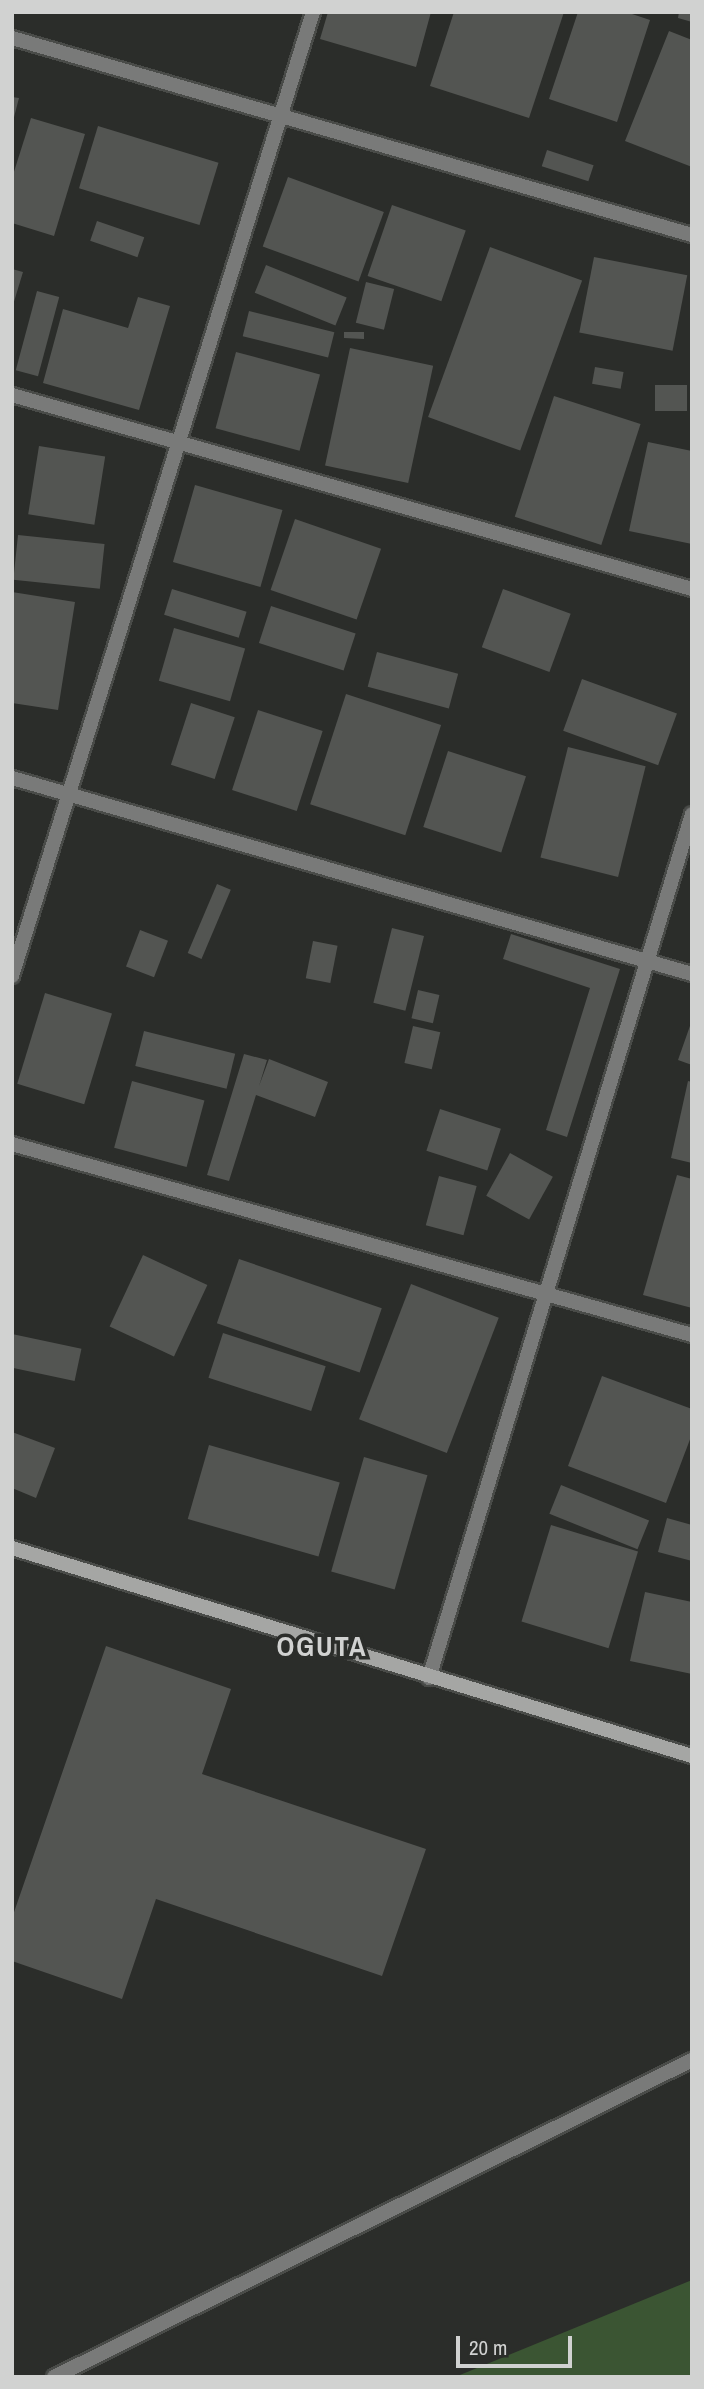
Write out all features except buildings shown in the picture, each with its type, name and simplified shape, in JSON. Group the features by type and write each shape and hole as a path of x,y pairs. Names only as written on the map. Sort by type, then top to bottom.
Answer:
{"street":[{"path":"12,976 313,12"},
{"path":"12,38 280,118 692,235"},
{"path":"12,395 692,589"},
{"path":"12,778 692,974"},
{"path":"429,1678 692,814"},
{"path":"12,1144 692,1335"},
{"path":"12,1548 429,1678 692,1756"},
{"path":"54,2377 692,2060"}],"green space":[{"path":"692,2280 692,2377 455,2377"}],"district":[{"name":"OGUTA","path":"322,1646"}]}
